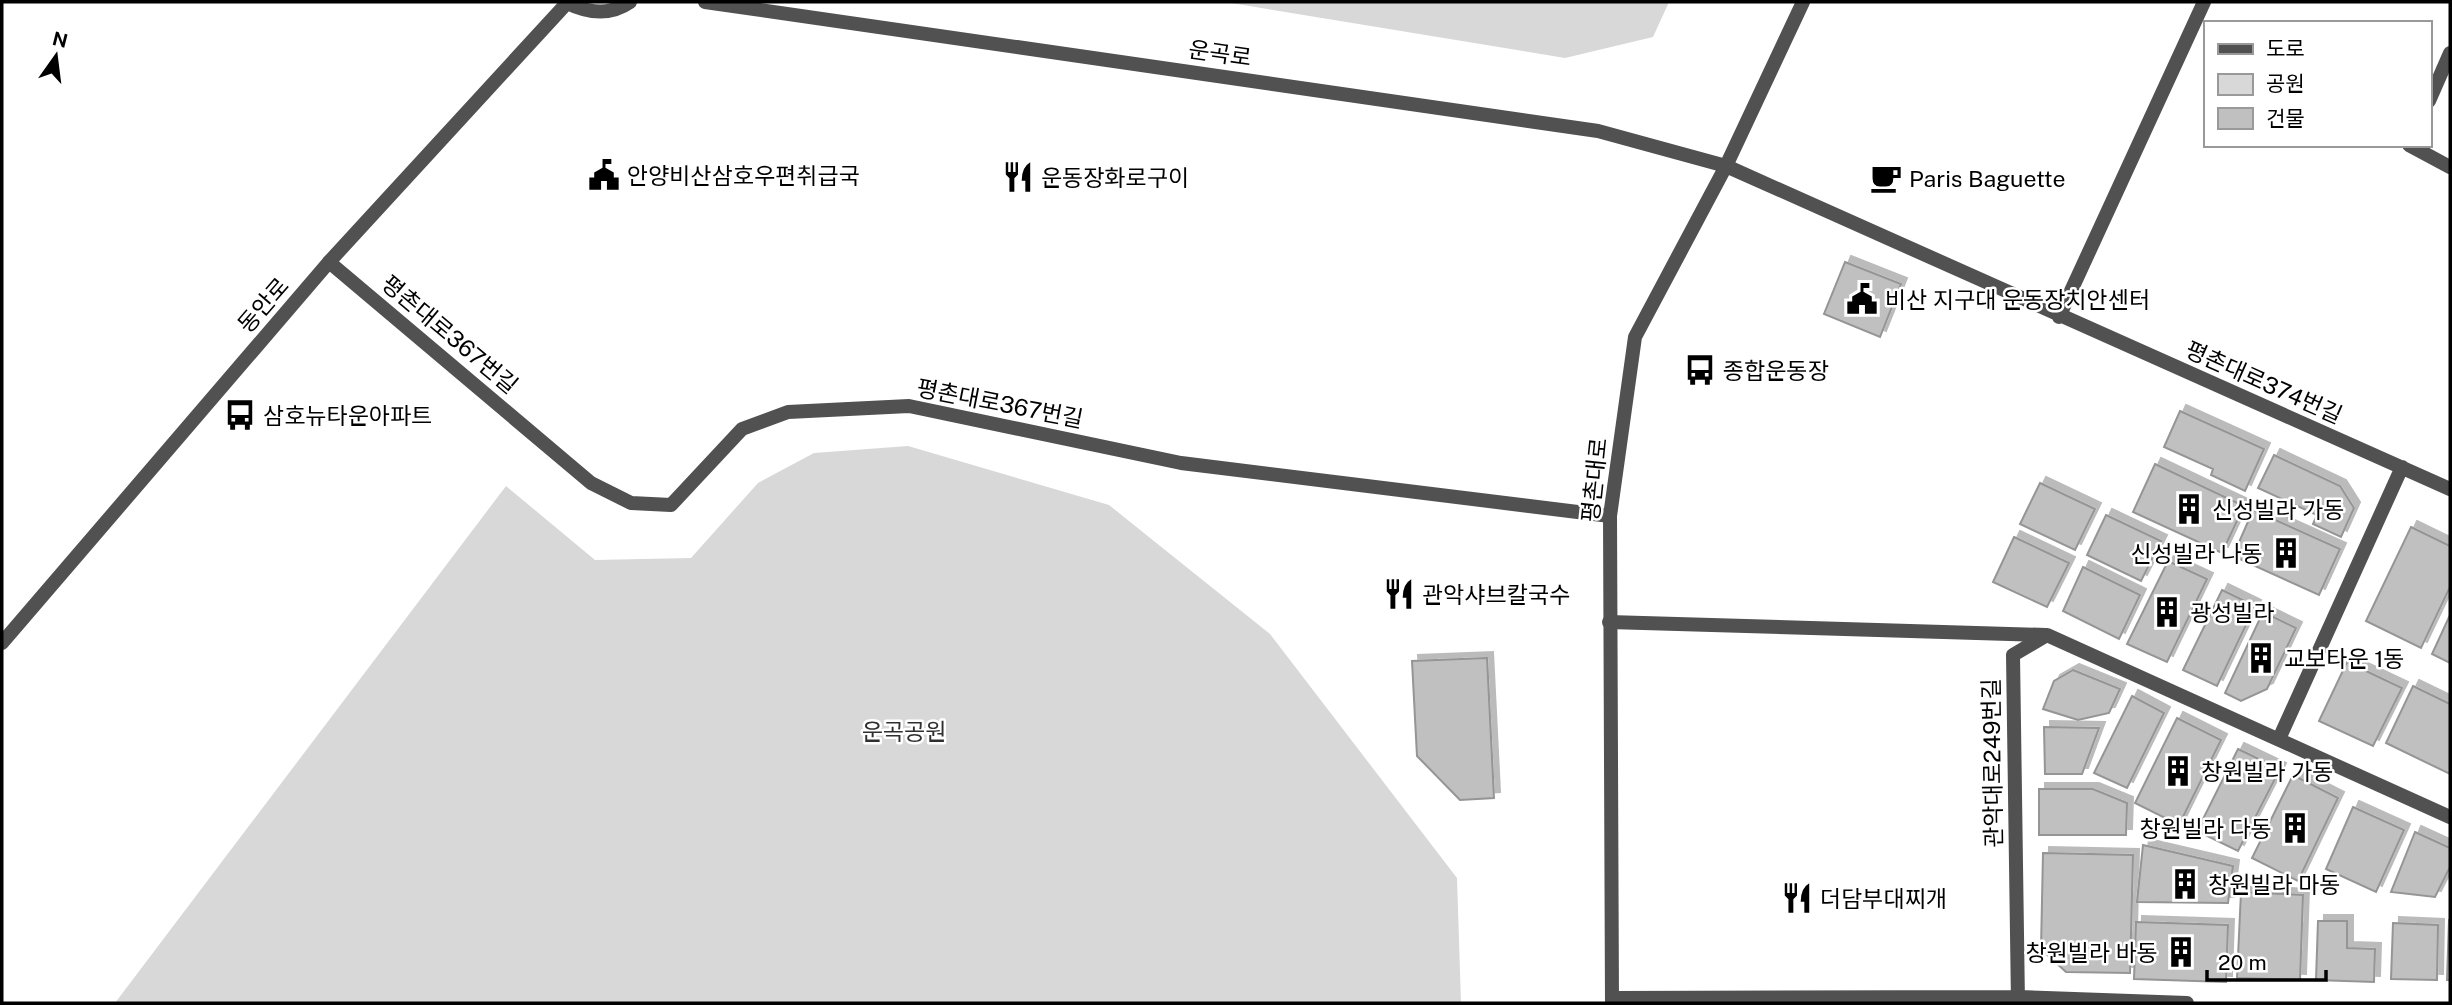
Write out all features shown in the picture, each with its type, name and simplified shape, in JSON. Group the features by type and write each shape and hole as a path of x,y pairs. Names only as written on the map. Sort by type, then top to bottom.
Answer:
{"street":[{"path":"566,2 593,12 620,8 630,2"},
{"name":"동안로","path":"2,643 329,262 566,2"},
{"name":"운곡로","path":"705,2 1598,131 1726,166"},
{"name":"평촌대로","path":"1612,1001 1610,516 1634,337 1726,166 1803,2"},
{"path":"2059,317 2204,2"},
{"path":"2431,96 2450,53"},
{"path":"2408,147 2450,167"},
{"name":"평촌대로374번길","path":"1726,166 2059,317 2450,489"},
{"name":"평촌대로367번길","path":"329,262 592,483 631,503 671,505 742,429 788,412 909,406 1181,463 1610,516"},
{"path":"2279,739 2402,467"},
{"path":"1609,622 2047,635 2450,817"},
{"name":"관악대로249번길","path":"2018,1000 2013,655 2047,635"},
{"path":"1612,1001 2018,1000 2187,1003"}],"green space":[{"path":"1225,2 1669,2 1653,37 1565,58"},
{"name":"운곡공원","path":"908,446 1109,505 1270,634 1457,878 1461,1003 115,1003 506,486 595,560 691,558 758,483 814,453"}],"building":[{"name":"비산 지구대 운동장치안센터","path":"1845,262 1901,284 1880,337 1824,314"},
{"path":"2180,411 2264,449 2245,491 2211,475 2213,469 2164,447"},
{"path":"2274,455 2340,486 2354,508 2341,537 2313,524 2317,515 2258,488"},
{"name":"신성빌라 가동","path":"2155,464 2244,506 2222,553 2133,512"},
{"path":"2040,483 2095,509 2075,550 2020,524"},
{"name":"신성빌라 나동","path":"2253,510 2340,549 2319,595 2233,556"},
{"path":"2106,515 2161,541 2141,581 2087,555"},
{"path":"2411,527 2450,546 2450,587 2421,648 2366,621"},
{"path":"2014,537 2069,563 2047,607 1993,582"},
{"name":"광성빌라","path":"2168,561 2207,579 2167,662 2127,644"},
{"path":"2083,567 2140,595 2119,639 2063,611"},
{"path":"2222,590 2255,606 2217,686 2183,670"},
{"name":"교보타운 1동","path":"2263,612 2296,628 2267,689 2241,701 2225,693"},
{"path":"2450,615 2450,663 2432,654"},
{"path":"1487,658 1494,798 1460,800 1417,756 1412,661"},
{"path":"2347,662 2402,688 2373,746 2319,721"},
{"path":"2073,670 2120,689 2109,713 2078,720 2043,709 2054,681"},
{"path":"2413,686 2450,704 2450,774 2386,743"},
{"path":"2132,696 2164,713 2127,788 2094,773"},
{"name":"창원빌라 가동","path":"2177,718 2221,740 2179,825 2135,803"},
{"path":"2044,727 2099,728 2082,774 2045,774"},
{"path":"2238,749 2280,769 2238,851 2197,831"},
{"name":"창원빌라 다동","path":"2293,775 2338,798 2298,881 2252,858"},
{"path":"2039,789 2093,789 2127,803 2126,835 2039,835"},
{"path":"2353,807 2404,830 2376,892 2326,869"},
{"path":"2415,832 2450,848 2450,867 2435,897 2391,892"},
{"name":"창원빌라 마동","path":"2143,845 2233,866 2228,903 2137,902"},
{"path":"2043,853 2133,855 2130,973 2066,972 2041,949"},
{"path":"2241,892 2303,895 2300,980 2237,978"},
{"path":"2449,920 2450,980 2447,980"},
{"path":"2318,921 2347,921 2347,948 2375,949 2374,982 2316,980"},
{"name":"창원빌라 바동","path":"2136,922 2228,925 2226,982 2134,979"},
{"path":"2393,923 2438,925 2437,980 2391,979"}],"place":[{"name":"안양비산삼호우편취급국","path":"604,175"},
{"name":"운동장화로구이","path":"1018,177"},
{"name":"Paris Baguette","path":"1886,178"},
{"name":"비산 지구대 운동장치안센터","path":"1862,299"},
{"name":"종합운동장","path":"1700,370"},
{"name":"삼호뉴타운아파트","path":"240,415"},
{"name":"신성빌라 가동","path":"2189,509"},
{"name":"신성빌라 나동","path":"2286,553"},
{"name":"관악샤브칼국수","path":"1399,594"},
{"name":"광성빌라","path":"2167,612"},
{"name":"교보타운 1동","path":"2261,658"},
{"name":"창원빌라 가동","path":"2178,771"},
{"name":"창원빌라 다동","path":"2295,828"},
{"name":"창원빌라 마동","path":"2185,884"},
{"name":"더담부대찌개","path":"1797,898"},
{"name":"창원빌라 바동","path":"2181,952"}]}
